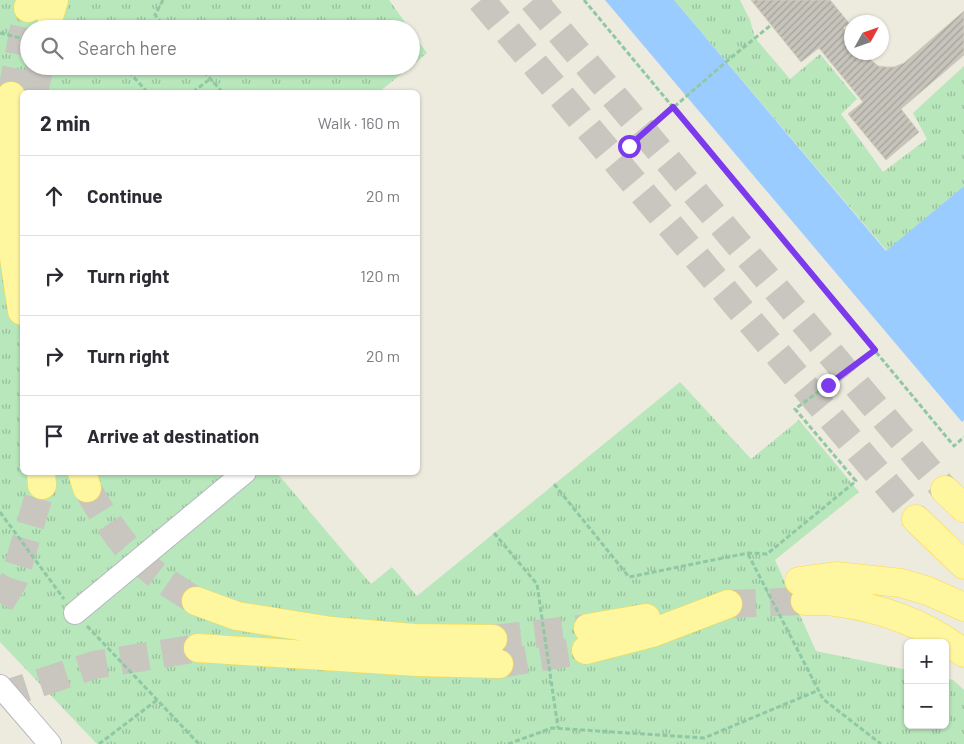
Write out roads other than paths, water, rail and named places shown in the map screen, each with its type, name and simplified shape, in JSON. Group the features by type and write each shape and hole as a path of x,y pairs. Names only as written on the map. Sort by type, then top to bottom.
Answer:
{"main road":[{"path":"11,96 6,157 10,231 20,298"},
{"path":"916,519 964,565"},
{"path":"964,607 928,591 901,583 836,576 802,591 836,602 884,612 906,620 952,644 964,653"},
{"path":"196,601 237,616 331,630 414,638 496,652 417,662 198,648"},
{"path":"587,639 652,632 728,604"}],"street":[{"path":"74,613 241,475"},
{"path":"0,686 50,744"}],"water":[{"path":"605,0 674,0 886,251 964,186 964,420 962,422"}],"tunnel":[{"path":"481,0 916,519"},
{"path":"533,0 945,490"},
{"path":"26,20 28,8"},
{"path":"11,96 20,49"},
{"path":"34,90 38,75"},
{"path":"0,603 14,580 42,485"},
{"path":"87,488 115,533 136,557 157,575 196,601"},
{"path":"728,604 805,601"},
{"path":"493,639 588,628"},
{"path":"0,696 94,665 198,648"},
{"path":"499,664 586,650"}]}
